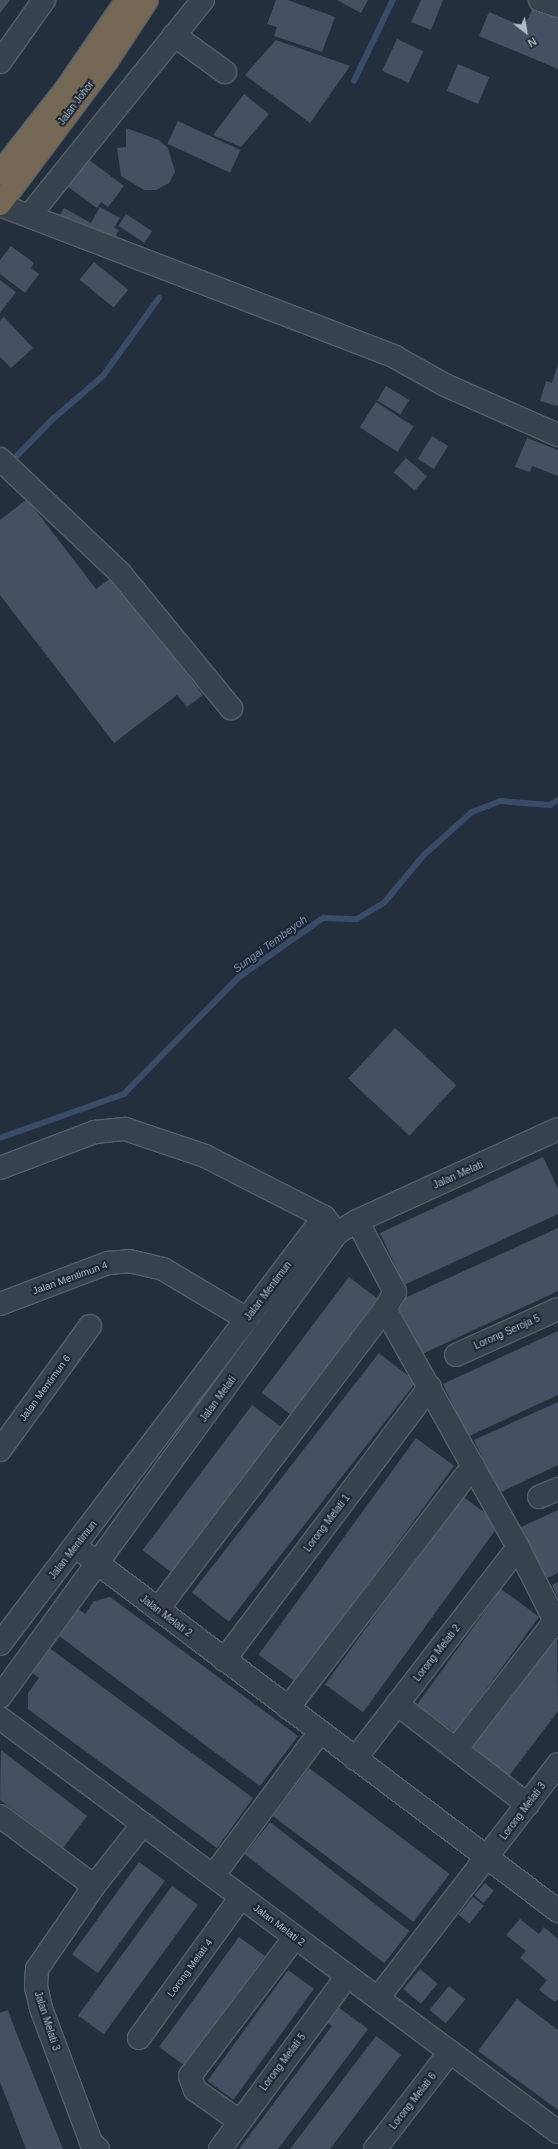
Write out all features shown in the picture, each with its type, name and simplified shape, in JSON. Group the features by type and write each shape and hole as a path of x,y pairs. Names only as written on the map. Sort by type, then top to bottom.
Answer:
{"highway":[{"name":"Jalan Johor","path":"0,173 66,90 127,0"},
{"name":"Jalan Johor","path":"0,204 108,61 147,0"}],"street":[{"path":"0,62 44,0"},
{"path":"30,215 203,0"},
{"path":"540,0 558,6"},
{"path":"174,36 225,72"},
{"path":"0,204 30,215 112,251 395,357 445,385 558,435"},
{"path":"4,463 120,573 231,708"},
{"path":"0,1168 95,1132 125,1129 205,1156 331,1225"},
{"name":"Jalan Melati","path":"0,1697 98,1564 331,1225 357,1221 558,1129"},
{"path":"158,1609 385,1309 395,1292 357,1221"},
{"name":"Jalan Mentimun","path":"0,1644 76,1547 247,1319 331,1225"},
{"name":"Jalan Mentimun 4","path":"0,1304 108,1263 129,1261 163,1269 247,1319"},
{"path":"385,1309 430,1387 518,1547 556,1625 456,1749"},
{"name":"Lorong Seroja 5","path":"456,1355 558,1309"},
{"name":"Jalan Mentimun 6","path":"0,1450 90,1326"},
{"name":"Lorong Melati 1","path":"224,1660 430,1387"},
{"path":"288,1708 473,1466"},
{"name":"Jalan Melati 2","path":"76,1547 558,1911"},
{"name":"Lorong Melati 2","path":"355,1758 518,1547"},
{"path":"397,1704 528,1805"},
{"name":"Jalan Melati 2","path":"0,1718 558,2132"},
{"path":"213,1876 320,1732"},
{"name":"Lorong Melati 3","path":"378,1998 528,1805 558,1764"},
{"path":"0,1816 94,1886"},
{"name":"Jalan Melati 3","path":"98,2149 91,2142 36,1987 37,1969 94,1886 143,1824"},
{"name":"Lorong Melati 4","path":"138,2038 241,1897"},
{"path":"240,2121 195,2090 190,2076 295,1937"},
{"name":"Lorong Melati 5","path":"220,2149 347,1976"},
{"name":"Lorong Melati 6","path":"375,2149 450,2052"}],"building":[{"path":"0,0 10,0 0,13"},
{"path":"276,0 288,0 335,17 322,52 274,36 277,27 267,24"},
{"path":"337,0 368,0 361,13"},
{"path":"421,0 443,0 431,30 411,22"},
{"path":"534,5 558,15 558,69 479,36 489,12 524,27"},
{"path":"397,39 423,51 408,83 382,71"},
{"path":"276,40 350,66 310,123 245,75"},
{"path":"458,64 489,77 478,104 447,91"},
{"path":"244,94 269,114 241,147 213,135"},
{"path":"178,121 241,150 230,173 167,144"},
{"path":"126,128 159,140 168,148 175,172 169,183 156,190 144,190 121,176 117,148 126,147"},
{"path":"88,159 124,186 108,207 101,202 97,208 67,186"},
{"path":"100,207 120,218 114,228 119,230 110,247 58,218 64,208 91,223"},
{"path":"126,214 152,231 144,243 118,226"},
{"path":"11,246 34,263 31,268 39,274 25,293 0,274 0,260"},
{"path":"94,262 128,290 114,308 80,280"},
{"path":"0,280 16,292 0,313"},
{"path":"4,317 33,348 11,368 0,357 0,321"},
{"path":"558,364 558,406 540,401 546,381 552,383"},
{"path":"386,386 409,400 400,414 377,401"},
{"path":"376,402 414,427 397,452 360,427"},
{"path":"432,436 448,446 434,469 418,459"},
{"path":"527,438 558,450 558,476 532,466 530,472 515,467"},
{"path":"406,458 427,476 415,491 394,472"},
{"path":"27,499 96,589 112,577 203,695 187,707 177,695 114,743 0,595 0,520"},
{"path":"395,1028 456,1085 409,1136 348,1078"},
{"path":"543,1157 558,1189 558,1214 404,1285 380,1233"},
{"path":"558,1228 558,1291 420,1355 396,1302"},
{"path":"349,1277 380,1300 293,1416 262,1393"},
{"path":"558,1331 558,1395 467,1437 443,1384"},
{"path":"379,1353 416,1382 229,1621 192,1593"},
{"path":"558,1402 558,1465 499,1493 474,1440"},
{"path":"252,1405 282,1428 173,1573 142,1550"},
{"path":"416,1438 454,1466 296,1682 258,1655"},
{"path":"462,1496 500,1524 363,1712 325,1685"},
{"path":"558,1510 558,1573 545,1579 521,1527"},
{"path":"558,1582 558,1598 552,1585"},
{"path":"501,1589 539,1617 455,1732 417,1705"},
{"path":"110,1597 298,1736 260,1786 58,1635 77,1608 85,1614 94,1601"},
{"path":"557,1636 558,1711 506,1780 469,1751"},
{"path":"48,1647 253,1798 217,1848 28,1709 28,1693 39,1678 30,1671"},
{"path":"1,1750 87,1816 63,1848 0,1800"},
{"path":"309,1768 450,1874 413,1922 273,1816"},
{"path":"270,1822 409,1931 384,1963 245,1854"},
{"path":"139,1862 165,1881 98,1973 72,1954"},
{"path":"485,1883 494,1891 483,1903 474,1895"},
{"path":"172,1886 198,1905 104,2034 78,2015"},
{"path":"473,1897 484,1906 469,1924 459,1915"},
{"path":"520,1919 539,1934 544,1927 558,1939 558,1999 555,2002 539,1990 547,1980 520,1958 526,1951 506,1935"},
{"path":"239,1937 265,1956 185,2066 159,2047"},
{"path":"420,1969 438,1984 421,2004 403,1989"},
{"path":"288,1970 314,1989 233,2100 207,2081"},
{"path":"449,1986 465,1999 446,2023 429,2010"},
{"path":"517,1999 558,2030 558,2110 478,2051"},
{"path":"334,2004 368,2029 278,2149 239,2149 332,2026 323,2019"},
{"path":"8,2010 63,2149 26,2149 0,2082 0,2013"},
{"path":"376,2036 401,2055 330,2149 290,2149"}],"waterway":[{"path":"354,81 393,0"},
{"path":"10,463 53,419 103,376 159,298"},
{"name":"Sungai Tembeyoh","path":"0,1138 124,1094 238,978 323,918 357,919 384,903 424,855 472,812 500,801 550,805 558,800"}]}
